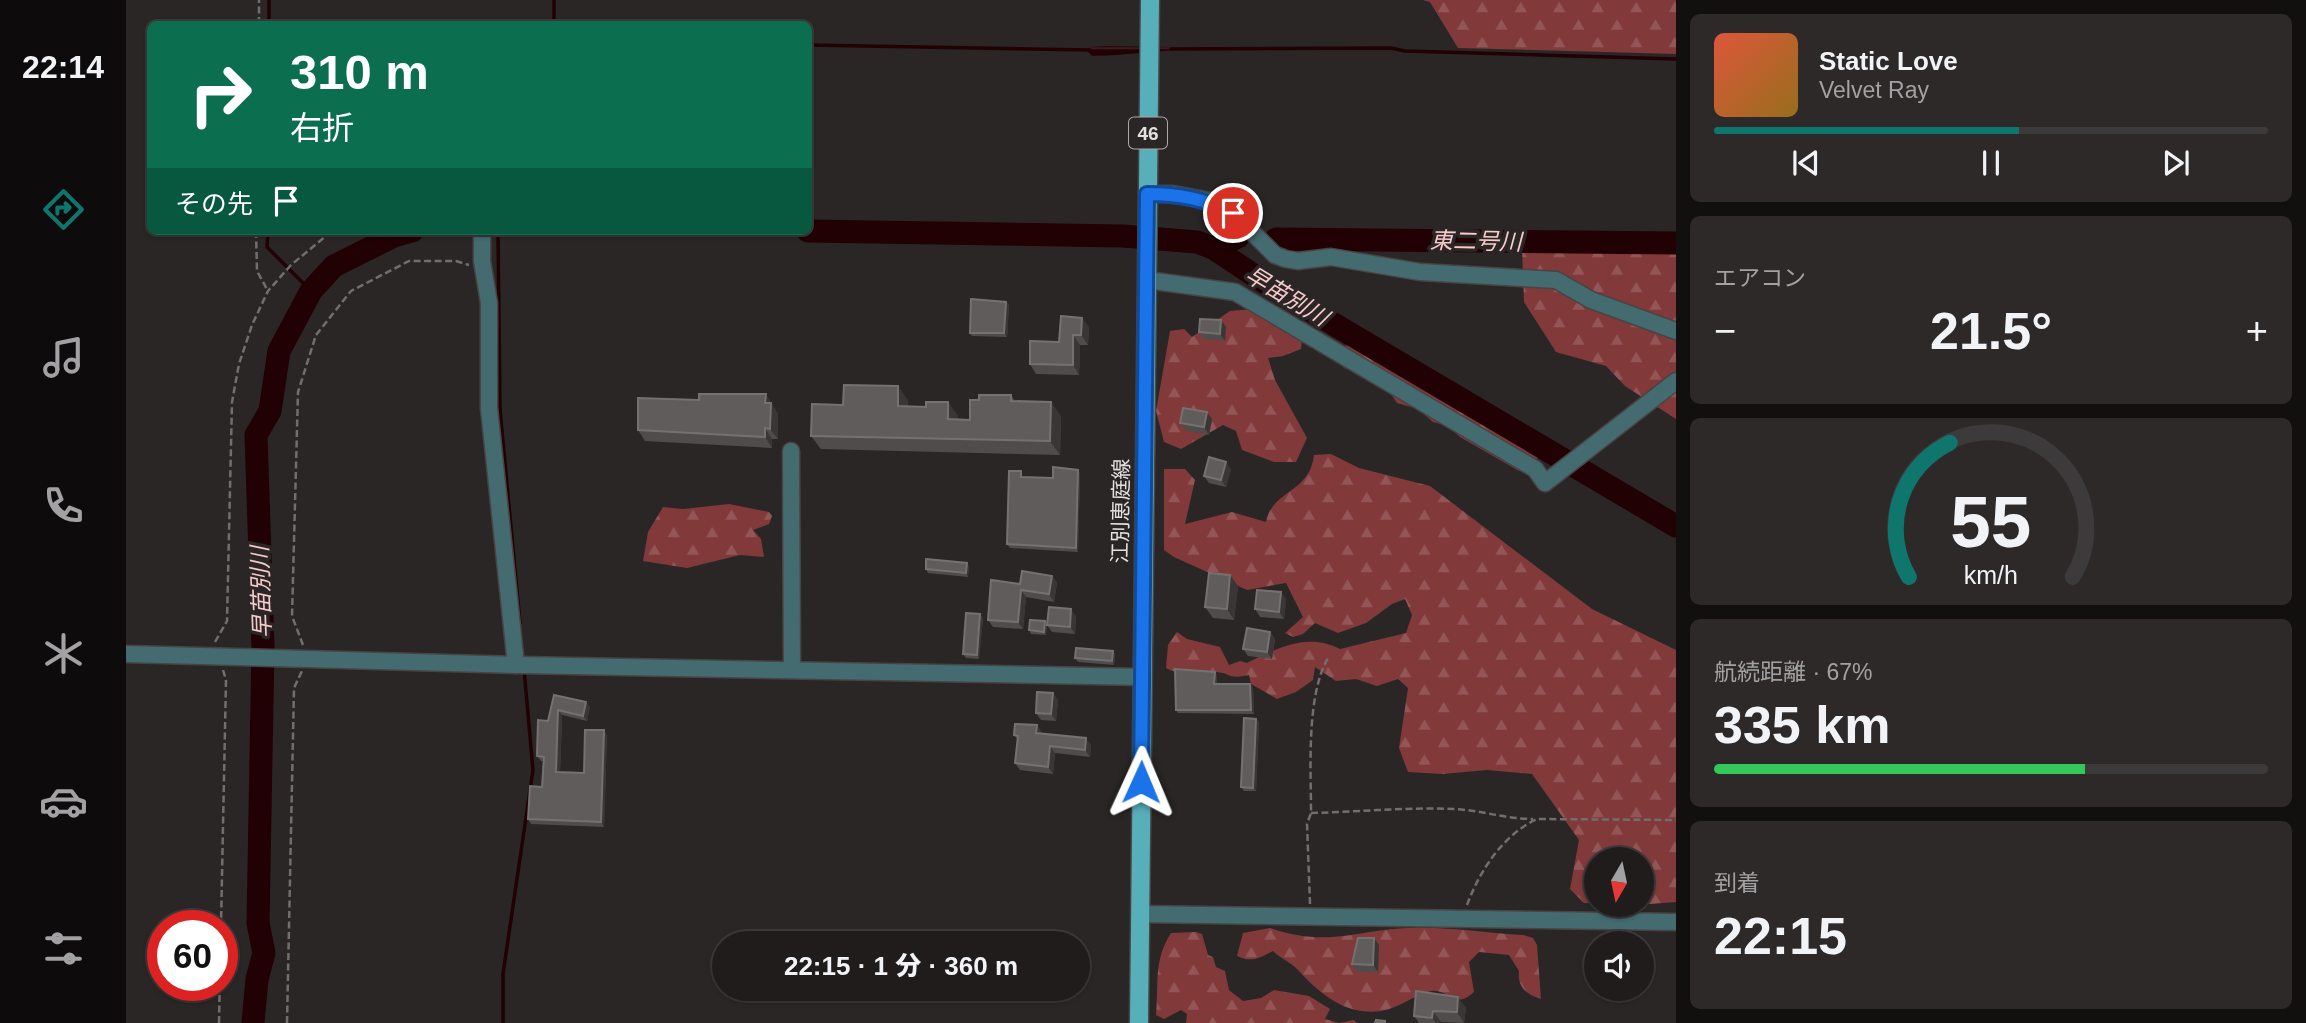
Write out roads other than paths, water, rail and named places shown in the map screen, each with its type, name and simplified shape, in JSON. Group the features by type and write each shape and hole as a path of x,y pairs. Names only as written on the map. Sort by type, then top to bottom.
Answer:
{"main road":[{"name":"江別恵庭線","path":"1139,1023 1150,0"}],"street":[{"path":"1147,199 1172,194 1210,201 1233,213 1275,255 1286,259 1298,261 1331,257 1420,272 1556,280 1591,300 1676,331"},
{"path":"482,235 483,266 489,303 489,408 521,665"},
{"path":"1147,274 1235,292 1535,469 1545,483 1676,381"},
{"path":"791,451 792,669"},
{"path":"126,654 1142,677"},
{"path":"1140,914 1310,914 1676,922"}],"waterway":[{"path":"269,0 269,21"},
{"path":"554,0 554,21"},
{"path":"812,45 1090,50"},
{"path":"1171,49 1391,48 1405,51 1676,59"},
{"name":"早苗別川","path":"812,231 1123,236 1197,242 1213,248 1276,290 1676,526"},
{"path":"268,235 267,247 311,291"},
{"name":"早苗別川","path":"253,1023 257,979 264,953 258,923 263,647 256,435 270,411 279,351 311,291 334,266 398,235"},
{"path":"498,235 500,410 520,623"},
{"name":"東二号川","path":"1213,248 1238,237"},
{"name":"東二号川","path":"1276,239 1676,243"},
{"path":"503,1023 503,974 533,770 524,669"}]}
